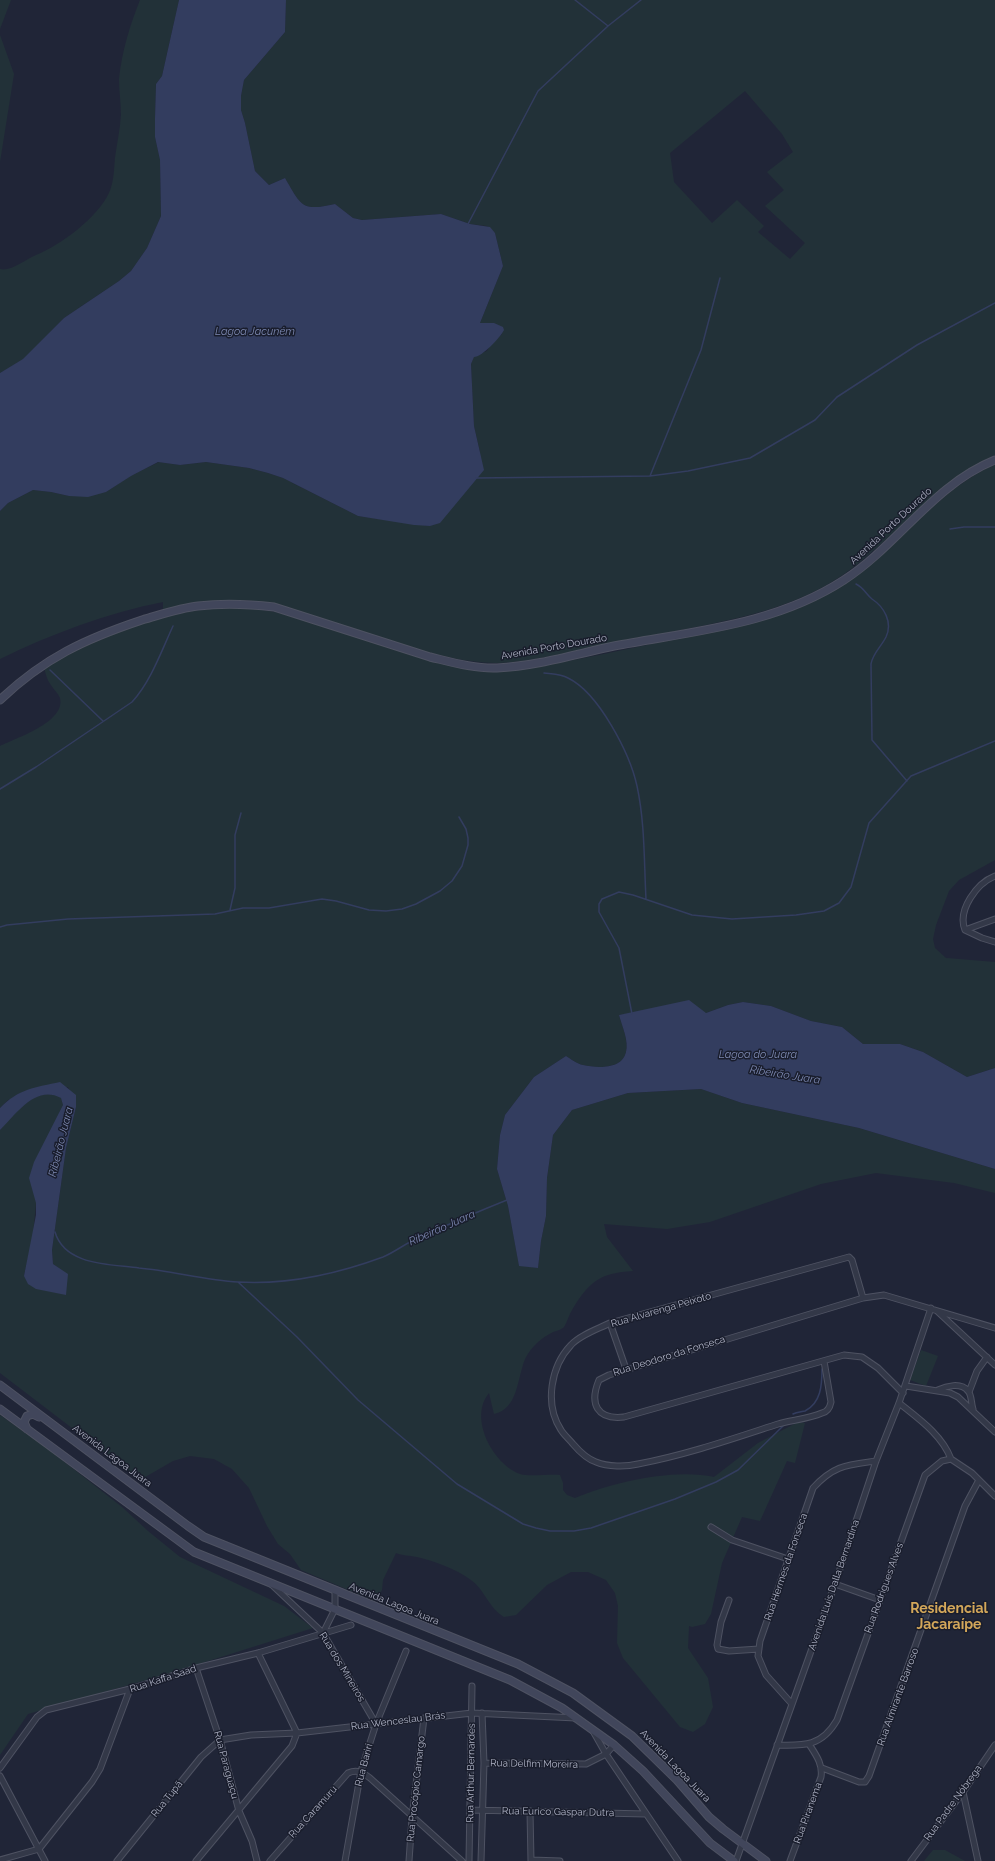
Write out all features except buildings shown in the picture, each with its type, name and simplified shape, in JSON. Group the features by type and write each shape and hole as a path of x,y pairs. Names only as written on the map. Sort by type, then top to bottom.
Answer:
{"main road":[{"name":"Avenida Porto Dourado","path":"0,700 41,665 73,647 139,621 198,606 249,605 274,607 430,657 497,668 539,662 751,621 814,598 843,580 875,556 936,497 960,478 995,460"},
{"name":"Avenida Lagoa Juara","path":"0,1385 204,1537 518,1664 573,1693 632,1736 677,1780 709,1817 742,1844 766,1861"},
{"path":"0,1409 194,1552 510,1680 541,1696 592,1728 614,1745 643,1771 710,1843 735,1861"},
{"path":"27,1429 24,1425 24,1420 27,1416 33,1414 61,1431"}],"street":[{"path":"995,876 985,880 973,893 966,910 963,924 965,930 995,942"},
{"path":"965,930 995,919"},
{"name":"Rua Alvarenga Peixoto","path":"824,1361 831,1402 829,1408 823,1413 637,1465 616,1466 596,1462 585,1456 560,1429 553,1410 552,1383 554,1372 571,1345 610,1323 849,1257 851,1258 863,1298"},
{"name":"Rua Deodoro da Fonseca","path":"903,1393 878,1368 862,1357 844,1355 624,1417 612,1418 604,1415 596,1406 594,1398 595,1389 599,1380 609,1374 863,1298 884,1295 995,1328"},
{"name":"Avenida Luis Dalla Bernardina","path":"735,1861 835,1584 876,1461 906,1386 931,1308"},
{"path":"937,1310 995,1365"},
{"path":"610,1323 626,1369"},
{"path":"973,1410 969,1392 977,1371 987,1356"},
{"path":"938,1391 950,1385 963,1388 969,1392"},
{"path":"906,1386 950,1393 958,1397 995,1432"},
{"path":"899,1403 932,1430 948,1452 951,1459 964,1466 995,1496"},
{"name":"Rua Rodrigues Alves","path":"777,1745 809,1744 825,1737 837,1720 923,1478 938,1463 951,1459"},
{"name":"Rua Hermes da Fonseca","path":"792,1704 766,1675 758,1656 760,1641 788,1559 813,1488 824,1476 838,1468 876,1461"},
{"name":"Rua Almirante Barroso","path":"822,1768 859,1782 865,1782 869,1776 965,1506 979,1480"},
{"path":"711,1527 732,1540 788,1559"},
{"name":"Rua dos Mineiros","path":"268,1582 323,1633 376,1724"},
{"path":"835,1584 880,1600"},
{"path":"323,1633 335,1609 335,1591"},
{"path":"729,1600 721,1622 717,1645 718,1649 729,1651 759,1649"},
{"name":"Rua Kaffa Saad","path":"0,1768 43,1711 130,1690 196,1668 258,1653 351,1625"},
{"name":"Rua Bariri","path":"344,1861 361,1772 376,1724 406,1651"},
{"path":"196,1861 292,1746 297,1733 258,1653"},
{"name":"Rua Paraguaçu","path":"196,1668 220,1740 239,1811 252,1842 257,1861"},
{"name":"Rua Arthur Bernardes","path":"469,1861 472,1686"},
{"path":"0,1860 39,1849 96,1776 130,1690"},
{"name":"Rua Wenceslau Brás","path":"220,1740 250,1736 297,1733 472,1713 576,1718"},
{"name":"Rua Arthur Bernardes","path":"481,1861 484,1763 482,1713"},
{"name":"Rua Procópio Camargo","path":"409,1861 412,1818 424,1718"},
{"path":"592,1728 606,1754 678,1861"},
{"name":"Rua Tupã","path":"117,1861 201,1757 220,1740"},
{"name":"Rua Piranema","path":"790,1861 821,1777 822,1768 809,1744"},
{"path":"606,1754 614,1745"},
{"name":"Rua Padre Nóbrega","path":"911,1861 963,1792 995,1745"},
{"name":"Rua Delfim Moreira","path":"484,1763 586,1764 606,1754"},
{"name":"Rua Caramuru","path":"270,1861 348,1773 354,1771 361,1772"},
{"path":"361,1772 370,1778 412,1818 462,1861"},
{"path":"0,1776 46,1861"},
{"path":"963,1792 978,1861"},
{"name":"Rua Eurico Gaspar Dutra","path":"471,1810 646,1814"},
{"path":"530,1811 531,1861 560,1861"}],"shaded area":[{"path":"0,0 11,0 0,29"},
{"path":"140,0 179,0 162,76 156,84 155,137 160,160 161,216 147,248 131,271 119,281 64,318 23,360 0,373 0,269 9,269 14,267 67,238 96,212 111,189 114,176 121,115 119,79 120,69 127,38"},
{"path":"286,0 995,0 995,455 974,466 937,493 869,555 833,581 796,600 776,607 737,618 683,630 533,660 496,663 473,661 426,652 275,604 248,600 219,600 190,603 163,610 163,602 100,618 39,641 0,659 0,511 8,503 33,490 69,496 106,492 130,476 159,462 180,465 206,462 249,468 283,478 358,516 430,526 480,452 474,426 471,364 474,356 487,351 490,345 502,334 480,323 503,266 495,233 487,226 470,224 441,214 362,220 353,218 335,204 315,207 303,204 295,195 285,178 269,185 255,171 241,110 241,96 244,80 285,32","holes":["745,91 782,134 793,152 767,172 784,190 765,206 805,243 790,259 758,232 764,226 737,200 712,223 674,182 670,153"]},
{"path":"0,35 14,74 0,162"},
{"path":"995,464 995,860 959,880 949,891 936,925 933,939 935,948 946,958 995,962 995,1068 967,1077 923,1052 900,1044 863,1044 842,1027 811,1021 771,1006 743,1002 728,1005 706,1013 637,1012 619,1015 626,1038 627,1048 624,1058 614,1065 595,1067 576,1063 566,1056 534,1077 505,1115 500,1135 497,1169 508,1206 519,1265 538,1268 546,1216 547,1178 553,1135 572,1110 628,1093 701,1089 742,1103 859,1128 995,1169 995,1193 954,1183 876,1173 821,1184 710,1222 667,1229 604,1224 607,1237 633,1271 612,1274 596,1281 578,1300 564,1327 544,1337 533,1347 525,1359 516,1392 508,1406 502,1411 494,1414 489,1393 483,1403 481,1415 482,1427 486,1439 501,1461 510,1469 520,1474 560,1475 563,1483 563,1490 567,1495 575,1498 625,1482 662,1475 681,1474 714,1477 758,1443 798,1422 805,1423 795,1463 787,1461 760,1521 742,1517 722,1563 711,1614 705,1624 692,1627 689,1626 688,1648 708,1678 713,1707 705,1724 693,1732 680,1727 623,1658 617,1643 618,1606 615,1593 606,1580 588,1572 571,1572 547,1585 516,1615 504,1617 494,1608 476,1584 465,1576 431,1561 396,1553 383,1580 382,1590 375,1601 301,1570 290,1554 278,1544 267,1526 249,1488 232,1469 214,1459 190,1456 173,1461 140,1480 0,1373 0,1130 10,1118 30,1100 45,1093 53,1093 61,1098 63,1105 55,1123 36,1203 33,1234 24,1276 61,1270 53,1264 52,1250 66,1148 76,1107 68,1087 8,1100 0,1108 0,746 28,734 48,722 60,707 60,698 48,681 44,668 59,659 107,636 153,620 177,614 226,608 251,608 275,612 298,618 426,660 463,668 482,670 503,670 543,665 600,655 735,627 774,617 811,602 828,593 879,556 951,492 979,472"},
{"path":"921,1350 938,1356 926,1386 910,1380"},
{"path":"0,1415 48,1449 122,1507 148,1531 180,1557 284,1606 313,1628 167,1674 28,1714 0,1755"},
{"path":"933,1850 945,1850 965,1861 924,1861"}],"water":[{"name":"Lagoa Jacuném","path":"179,0 286,0 285,32 244,80 241,96 241,110 255,171 269,185 285,178 295,195 303,204 315,207 335,204 353,218 362,220 441,214 470,224 490,227 495,233 503,266 480,323 494,323 503,327 504,330 499,338 482,354 474,357 471,364 474,426 484,470 440,523 430,526 414,525 358,516 283,478 249,468 206,462 180,465 158,462 131,476 106,492 88,497 69,496 33,490 8,503 0,511 0,373 23,359 64,318 119,281 131,271 147,248 161,216 160,160 155,137 156,84 162,76"},
{"name":"Lagoa do Juara","path":"689,1000 706,1013 728,1005 743,1002 771,1006 811,1021 842,1027 863,1044 900,1044 923,1052 967,1077 995,1068 995,1169 859,1128 742,1103 701,1089 628,1093 572,1110 553,1135 547,1178 546,1216 538,1268 519,1266 508,1206 497,1169 500,1135 505,1115 534,1077 566,1056 576,1063 595,1067 614,1065 624,1058 627,1048 626,1038 619,1015"},
{"path":"60,1082 76,1095 76,1107 66,1148 52,1250 53,1264 68,1274 66,1295 36,1289 28,1284 24,1276 36,1215 36,1203 29,1178 34,1162 63,1105 61,1098 52,1095 43,1095 35,1098 20,1109 0,1130 0,1108 7,1102 28,1090"}],"waterway":[{"path":"575,0 608,26"},
{"path":"468,224 538,91 608,26 641,0"},
{"path":"650,476 701,350 720,278"},
{"path":"476,478 650,476 688,471 750,458 815,420 837,397 917,345 995,303"},
{"path":"950,529 964,527 995,527"},
{"path":"856,584 880,606 888,620 888,631 886,637 875,653 871,664 872,740 907,781"},
{"path":"0,789 36,767 132,702 139,694 150,676 173,626"},
{"path":"50,670 103,721"},
{"path":"544,673 568,678 580,686 591,697 602,710 612,726 628,758 637,786 642,814 646,899"},
{"path":"632,1014 619,948 599,912 599,904 602,899 619,892 633,895 692,915 732,919 796,915 824,911 839,903 851,887 869,823 911,776 995,741"},
{"path":"230,910 235,888 235,835 241,813"},
{"path":"0,927 68,919 215,914 243,908 269,908 322,899 336,901 369,910 386,911 402,909 416,904 440,891 452,881 462,866 468,845 468,838 466,829 459,817"},
{"name":"Ribeirão Juara","path":"55,1232 60,1243 68,1251 79,1257 103,1264 164,1271 226,1281 275,1282 330,1273 383,1257 414,1240 507,1200"},
{"path":"238,1282 297,1337 358,1400 457,1484 523,1524 536,1528 550,1531 574,1531 591,1528 675,1499 716,1482 738,1470 783,1426"},
{"path":"793,1414 805,1411 814,1403 820,1393 822,1369"}],"district":[{"name":"Residencial Jacaraípe","path":"949,1618"}]}
